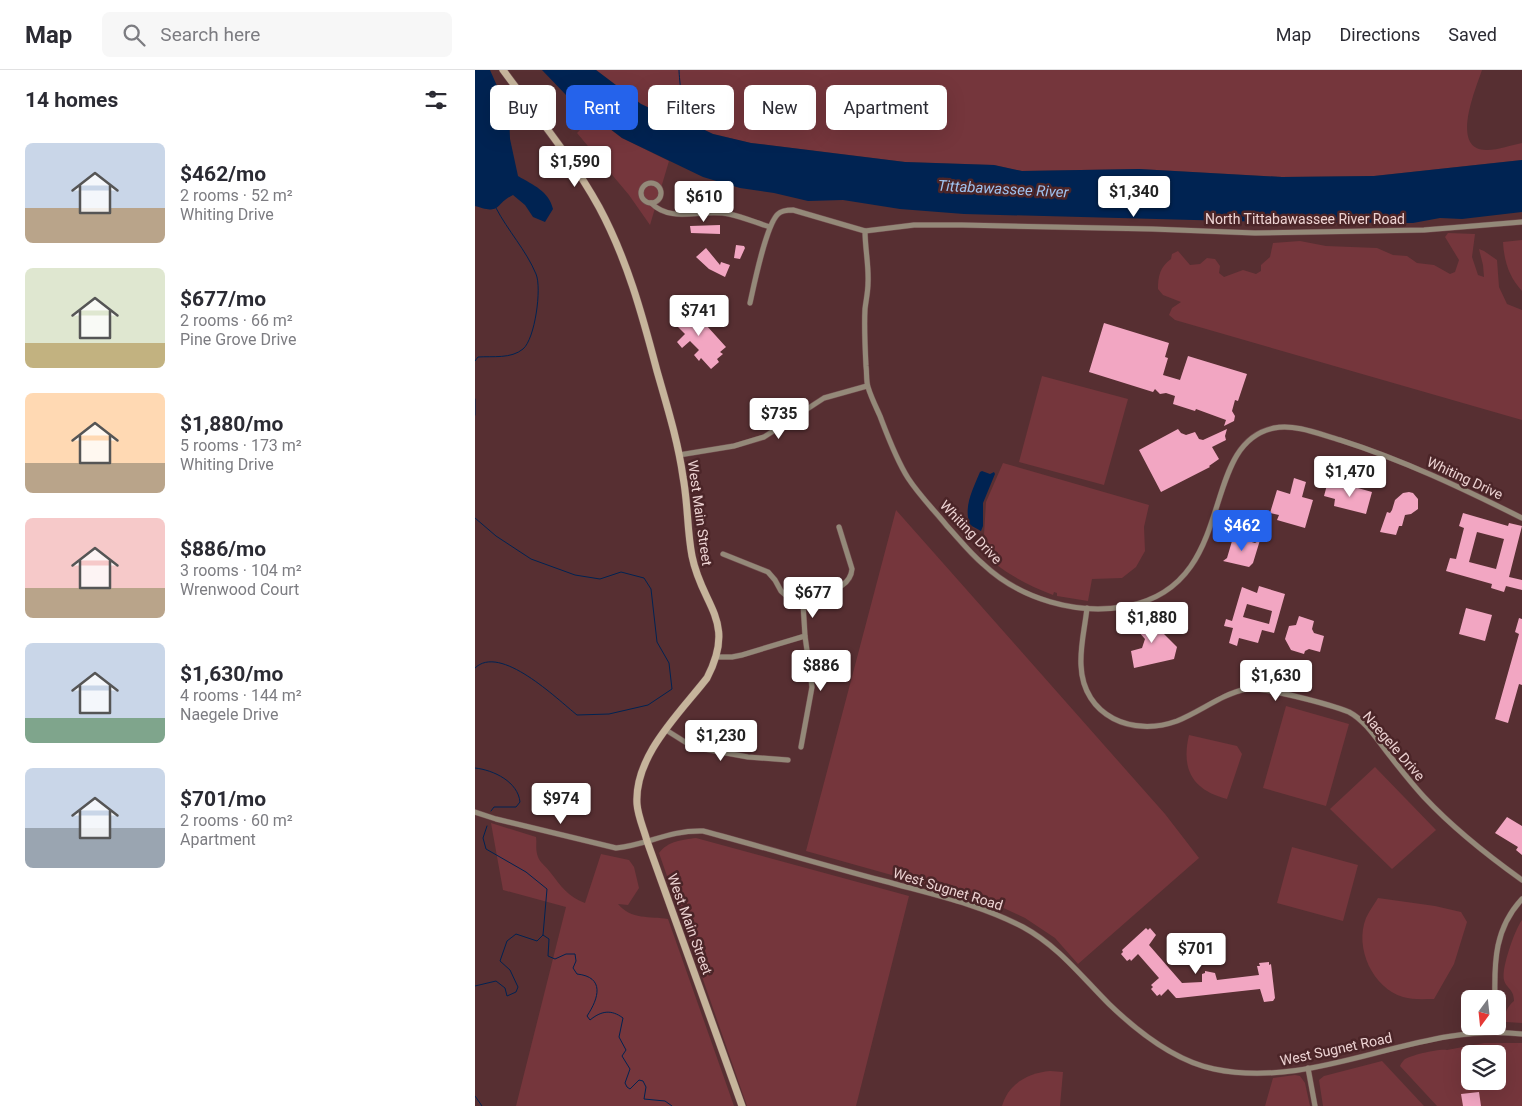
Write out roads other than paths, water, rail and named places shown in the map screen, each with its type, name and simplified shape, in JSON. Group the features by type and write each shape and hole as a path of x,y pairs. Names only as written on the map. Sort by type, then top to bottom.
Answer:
{"street":[{"name":"West Main Street","path":"503,70 578,173 614,237 637,295 679,455 693,563 717,622 719,636 716,657 707,678 647,756 638,784 638,811 742,1106"},
{"path":"651,202 658,210 670,214 713,212 729,214 770,228 750,303"},
{"name":"North Tittabawassee River Road","path":"770,228 779,213 793,210 865,231 914,225 962,225 1255,233 1424,230 1522,222"},
{"name":"Whiting Drive","path":"865,231 868,282 865,340 867,386 906,475 926,502 977,558 997,576 1027,594 1057,604 1087,608 1113,608 1139,603 1165,593 1182,577 1197,558 1205,542 1233,458 1254,437 1273,428 1300,428 1372,451 1460,487 1522,518"},
{"path":"679,455 734,446 764,437 824,398 867,386"},
{"path":"803,603 809,598 842,586 851,576 852,569 839,527"},
{"path":"723,554 768,572 775,580 781,592 789,598 803,603"},
{"path":"801,747 812,687 805,636 803,603"},
{"name":"Naegele Drive","path":"1087,608 1081,653 1083,677 1093,702 1107,716 1121,723 1133,726 1164,726 1232,694 1246,689 1261,688 1348,712 1362,722 1407,778 1457,829 1487,855 1522,880"},
{"path":"716,657 731,658 805,636"},
{"path":"666,730 693,746 749,757 788,760"},
{"name":"West Sugnet Road","path":"475,812 496,819 616,848 631,847 684,830 703,831 990,910 1043,938 1074,966 1110,1004 1152,1040 1182,1057 1213,1069 1273,1074 1461,1034"},
{"path":"1495,990 1495,957 1498,941 1508,918 1522,899"},
{"name":"West Sugnet Road","path":"1506,1031 1522,1034"},
{"path":"1308,1068 1315,1106"}],"water":[{"path":"475,70 490,70 497,85 490,85 490,130 510,130 518,176 540,189 548,198 553,209 545,222 533,217 525,205 513,195 494,209 484,209 475,206"},
{"path":"542,70 596,70 616,85 566,85 566,95"},
{"name":"Tittabawassee River","path":"638,102 648,107 648,130 705,130 713,134 751,143 905,162 994,165 1022,171 1139,169 1282,177 1374,176 1522,160 1522,212 1462,219 1440,218 1413,223 1269,222 964,214 900,209 843,200 808,201 740,188 703,177 622,138 612,130 638,130"},
{"path":"982,471 990,474 994,472 995,474 983,503 983,526 981,531 970,525 968,505 972,491"}],"waterway":[{"path":"679,70 680,85"},
{"path":"475,361 478,357 507,356 523,349 531,335 538,301 536,274 496,208"},
{"path":"475,399 475,415"},
{"path":"475,518 496,536 531,559 575,575 600,579 621,572 644,578 651,589 657,642 669,663 672,689 648,705 609,714 577,715 543,687 513,668 499,663 486,662 475,668"},
{"path":"475,768 490,771 504,778 518,795 520,802 516,807 494,807 491,811"},
{"path":"475,986 496,981 505,988 507,996 516,992 518,987 510,970 500,961 507,941 516,934 537,941 543,935 547,889 526,872 486,849 483,838 487,826"},
{"path":"543,935 549,939 548,956 555,959 566,954 575,954 576,961 573,968 577,974 592,979 596,984 596,996 587,1016 590,1020 606,1012 614,1013 623,1018 619,1037 626,1050 622,1056 630,1069 625,1083 627,1087 630,1089 639,1080 643,1081 646,1087 644,1099 665,1101 672,1106"},
{"path":"475,1096 482,1106"}]}
